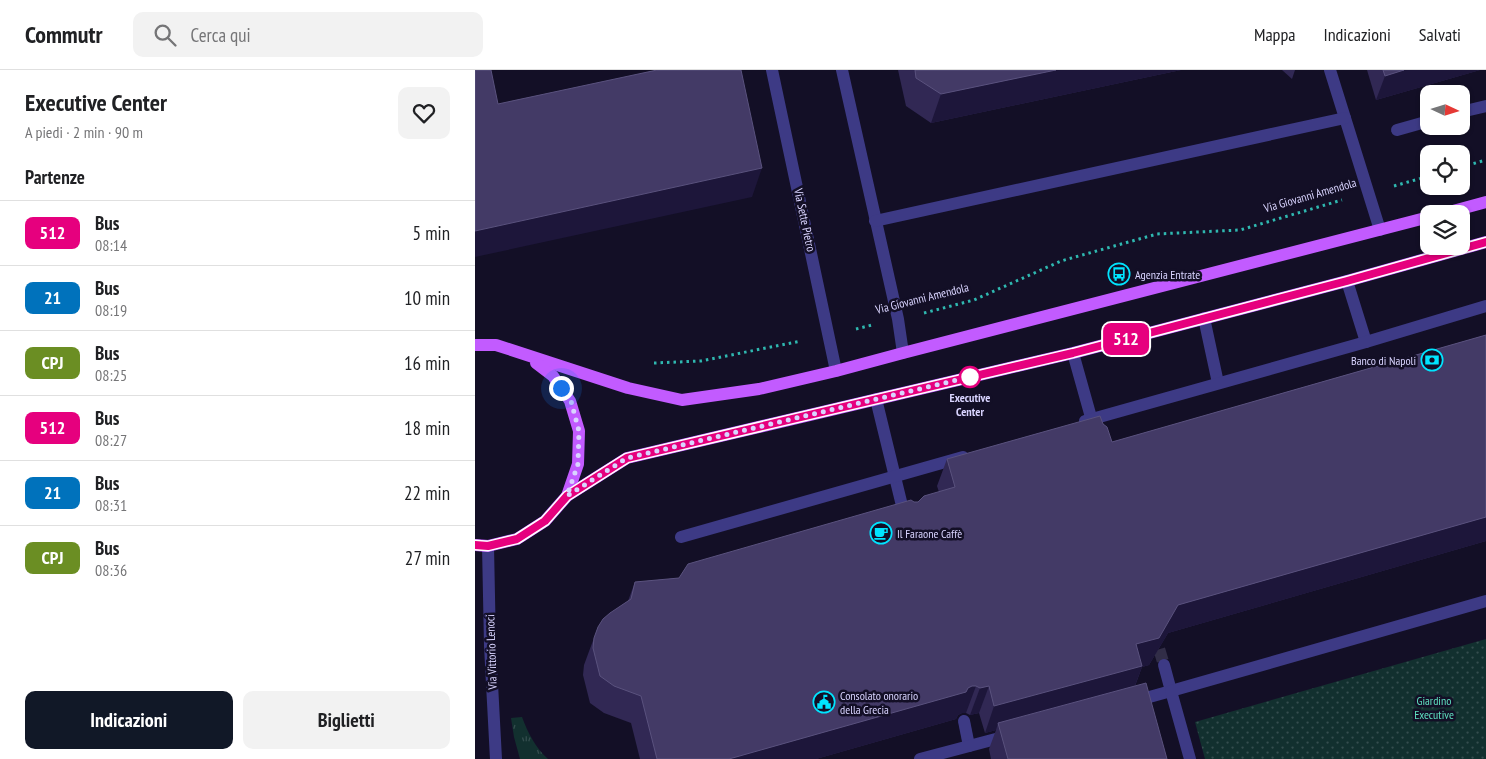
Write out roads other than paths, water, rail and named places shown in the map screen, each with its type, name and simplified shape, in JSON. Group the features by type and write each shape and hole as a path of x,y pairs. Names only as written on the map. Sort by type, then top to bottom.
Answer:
{"main road":[{"path":"1470,206 1486,202"},
{"path":"475,345 496,345 628,388 682,400 759,389 837,371 1420,219"},
{"path":"481,545 517,539 545,521 567,496 627,458 1073,353 1347,281 1486,242"},
{"path":"528,357 553,376 571,401 579,431 578,464 567,496"}],"street":[{"name":"Via Sette Pietro","path":"772,70 837,371"},
{"path":"842,70 898,319 903,353"},
{"path":"1330,70 1380,230"},
{"path":"1470,110 1486,106"},
{"path":"875,221 1345,118"},
{"path":"1397,130 1420,124"},
{"path":"1347,281 1366,342"},
{"path":"1074,424 1366,342 1486,306"},
{"path":"1204,318 1218,383"},
{"path":"1073,353 1097,437"},
{"path":"876,399 906,521"},
{"path":"681,537 971,455"},
{"name":"Via Vittorio Lenoci","path":"481,545 497,759"},
{"path":"1123,704 1486,601"},
{"path":"1164,665 1190,759"},
{"path":"963,721 969,746"},
{"path":"920,759 1017,733"}],"tunnel":[{"path":"1154,632 1164,665"}],"place":[{"name":"Agenzia Entrate","path":"1119,274"},
{"name":"Banco di Napoli","path":"1432,360"},
{"name":"Executive Center","path":"970,377"},
{"name":"Il Faraone Caffè","path":"881,533"},
{"name":"Consolato onorario della Grecia","path":"824,702"}],"park label":[{"name":"Giardino Executive","path":"1434,707"}]}
